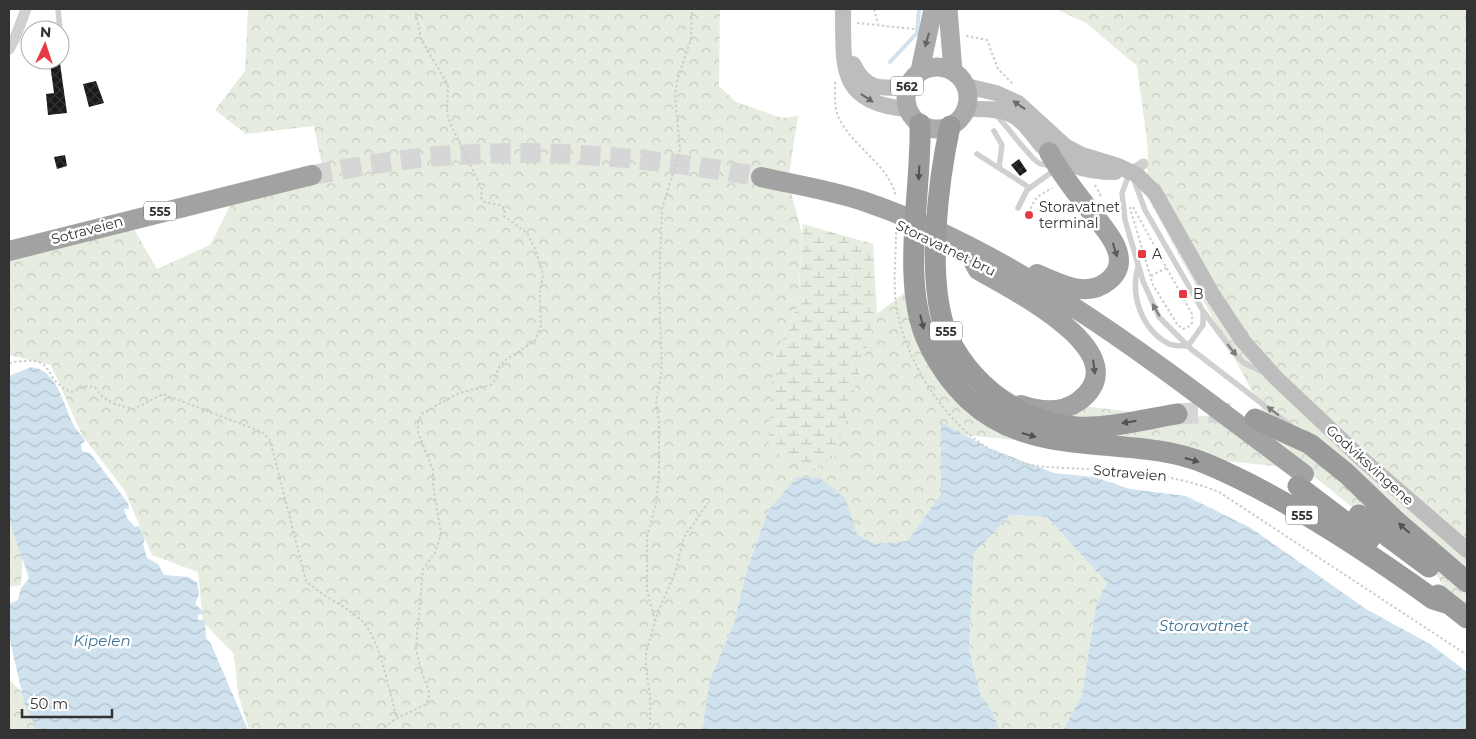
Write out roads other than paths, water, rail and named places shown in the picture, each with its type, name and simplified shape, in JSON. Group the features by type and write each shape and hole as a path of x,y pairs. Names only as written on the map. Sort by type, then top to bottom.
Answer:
{"highway":[{"name":"555","path":"913,117 915,274 920,320 925,337 937,360 961,392 977,408 996,422 1035,436 1150,450 1205,463 1261,491 1343,538 1380,561 1433,599 1458,600"},
{"name":"555","path":"950,126 938,210 936,271 938,295 944,326 952,344 972,375 994,394 1032,418 1048,423 1076,427 1105,426 1177,414"},
{"name":"555","path":"1028,285 1082,290 1102,286 1116,272 1118,259 1112,238 1057,158"},
{"name":"Sotraveien","path":"9,251 312,175"},
{"name":"555","path":"761,177 811,186 864,206"},
{"name":"Storavatnet bru","path":"864,206 951,239 967,238 1028,285"},
{"name":"Storavatnet bru","path":"864,206 1028,285"},
{"name":"555","path":"994,394 1037,411 1050,411 1072,406 1083,398 1092,387 1095,368 1092,357 1084,342 1063,323 1028,285"},
{"name":"555","path":"1028,285 1167,372 1301,480 1458,600 1467,618"},
{"path":"1255,419 1310,444 1347,474 1410,533 1467,582"}],"main road":[{"path":"843,9 845,69 858,92 881,106 913,117 935,129 950,126 962,116 966,109 968,97 966,86 953,71 948,9"},
{"name":"562","path":"920,71 933,9"},
{"path":"845,40 859,76 866,83 886,88 907,86"},
{"name":"562","path":"913,117 905,98 907,86 920,71 933,66 953,71"},
{"path":"966,86 996,93 1018,103 1057,158"},
{"path":"966,109 990,110 1010,114 1023,122 1057,158 1074,167 1110,172 1137,168"},
{"name":"Godviksvingene","path":"1137,168 1137,175 1155,194 1228,321 1243,341 1275,377 1363,460 1467,550"}],"street":[{"path":"9,49 16,38 26,9"}],"lane":[{"path":"994,131 1002,146 999,168"},
{"path":"977,154 1030,188"},
{"path":"1018,208 1030,188 1057,158"},
{"path":"1137,168 1124,186 1122,204 1138,264 1152,304 1159,317 1188,346 1280,416 1310,444"},
{"name":"Godviksvingene","path":"1137,168 1146,210 1202,311 1244,363 1275,377"},
{"path":"1138,264 1134,290 1146,322 1156,335 1171,345 1188,346"},
{"path":"1188,346 1203,325 1202,311"}],"water":[{"name":"Kipelen","path":"31,367 41,370 55,383 76,429 85,441 81,444 82,451 90,453 128,503 129,509 124,509 127,518 135,527 139,526 145,539 143,544 147,558 158,564 164,575 188,577 197,582 199,594 195,604 205,613 198,615 198,620 205,620 206,638 211,644 248,730 37,730 25,705 9,637 9,604 18,600 21,588 29,578 9,520 9,376"},
{"name":"Storavatnet","path":"941,422 989,448 1054,473 1094,477 1130,489 1186,496 1251,528 1366,609 1430,644 1467,672 1467,730 1063,730 1082,695 1096,605 1107,583 1047,517 1010,515 974,553 969,649 980,693 992,711 1000,730 702,730 710,679 734,623 747,569 768,511 797,477 820,478 845,498 857,534 875,544 907,541 941,494"}],"waterway":[{"path":"890,62 917,33 919,9"}],"tunnel":[{"path":"312,175 428,157 512,153 636,159 761,177"},
{"path":"1177,414 1209,412 1233,414"}],"place":[{"name":"Storavatnet terminal","path":"1029,215"},
{"name":"A","path":"1142,254"},
{"name":"B","path":"1183,294"}]}
